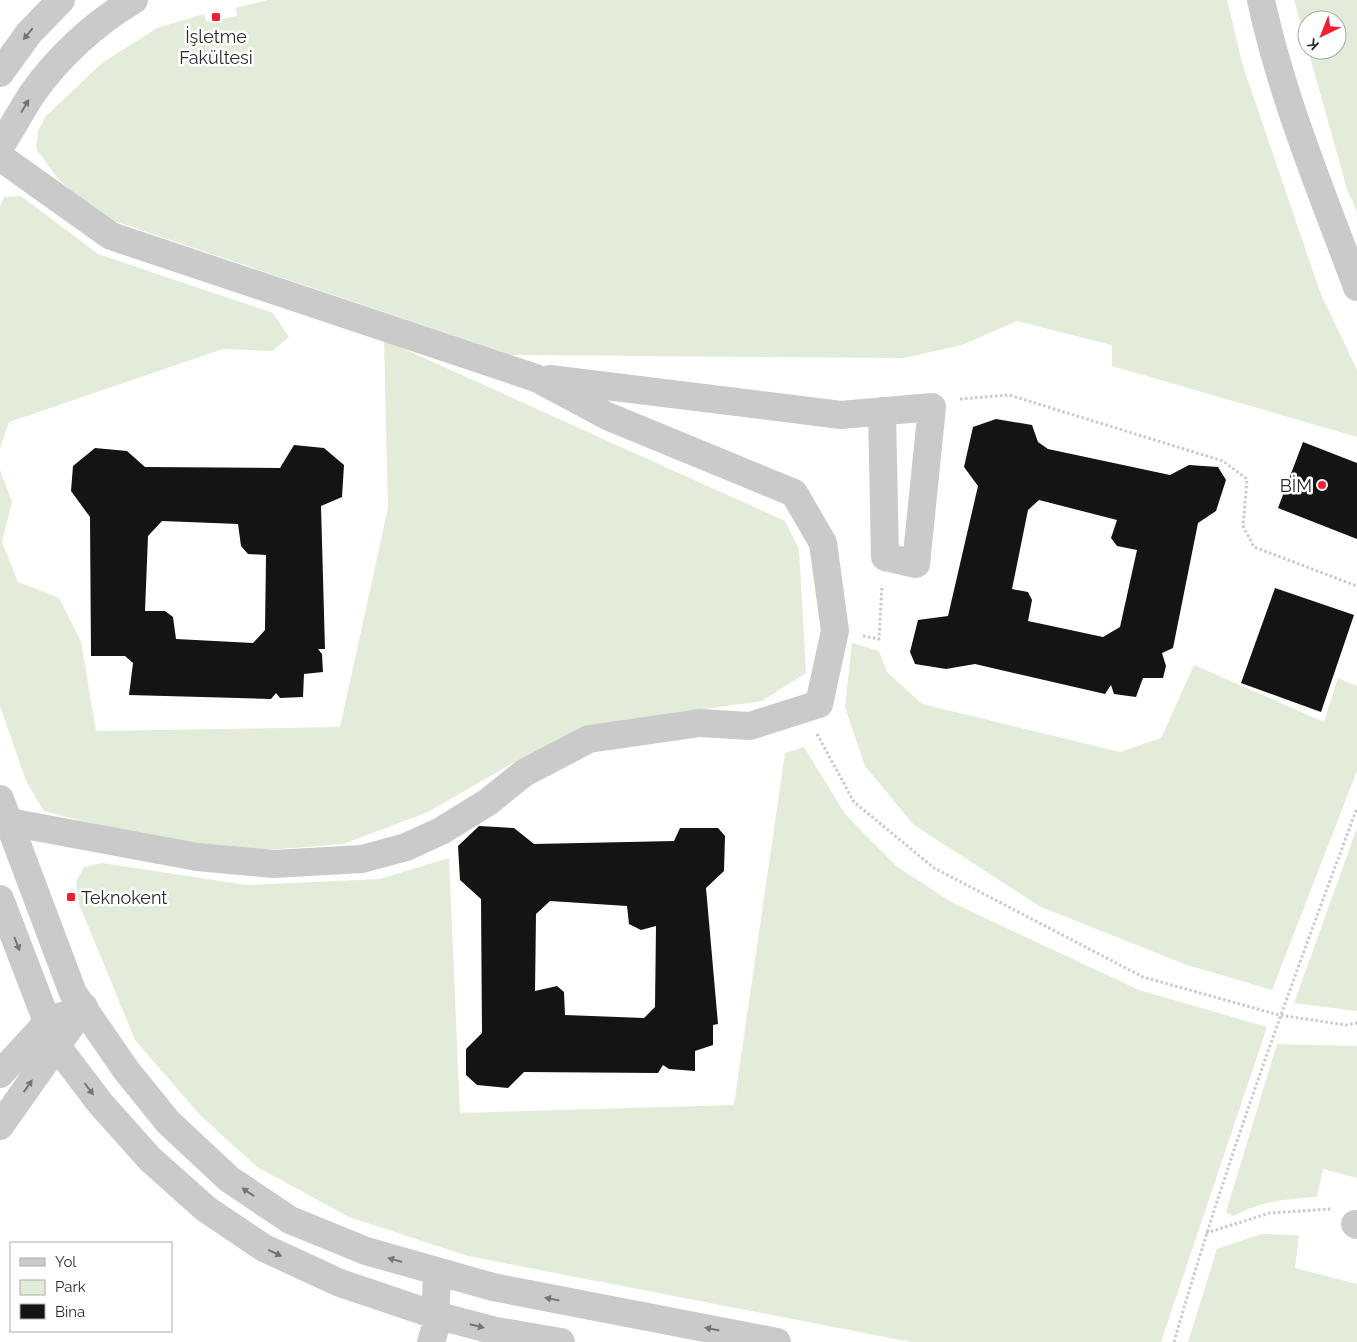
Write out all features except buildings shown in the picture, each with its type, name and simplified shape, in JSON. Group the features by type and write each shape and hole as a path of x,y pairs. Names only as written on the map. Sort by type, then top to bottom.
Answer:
{"street":[{"path":"0,73 29,32 61,0"},
{"path":"0,147 33,93 64,57 109,15 134,0"},
{"path":"1261,0 1270,40 1308,156 1357,287"},
{"path":"0,157 111,236 536,378 607,416 794,493 823,543 835,630 819,704 750,726 700,722 589,739 524,773 488,802 440,831 406,847 362,859 273,864 197,857 4,811"},
{"path":"536,378 841,415 882,411 932,407 916,564 884,557 882,411"},
{"path":"4,811 74,993 126,1070 168,1122 229,1180 290,1220 366,1251 437,1272 493,1288 777,1342"},
{"path":"0,899 52,1034 100,1104 150,1159 206,1209 264,1248 340,1283 435,1315 496,1330 561,1342"},
{"path":"0,1074 84,1007"},
{"path":"0,1126 52,1034"},
{"path":"431,1342 435,1329 437,1272"}],"path":[{"path":"932,407 964,398 1009,395 1223,461 1246,479 1243,526 1254,547 1357,586"},
{"path":"835,630 879,639 882,584"},
{"path":"819,704 815,730 854,802 934,868 1143,977 1279,1016 1346,1025 1357,1023"},
{"path":"1174,1342 1205,1233 1279,1016 1357,808"},
{"path":"1205,1233 1270,1213 1350,1219"}],"green space":[{"path":"268,0 1227,0 1243,66 1320,292 1357,370 1357,437 1112,366 1112,345 1017,321 962,345 904,358 512,355 102,217 60,181 36,149 38,131 46,116 102,63 157,28 204,14 207,22 237,16 236,8"},
{"path":"1294,0 1357,0 1357,212 1347,189 1311,60 1347,60 1347,10 1297,11"},
{"path":"21,196 98,254 273,313 289,337 272,351 223,349 9,422 0,449 0,206 4,197"},
{"path":"384,340 785,521 799,549 806,673 762,701 593,725 513,763 428,812 343,844 253,851 137,835 44,811 26,781 0,706 0,470 12,502 2,542 18,582 59,598 81,641 96,731 340,727 388,508"},
{"path":"852,643 879,651 887,672 922,704 1120,752 1161,738 1194,665 1324,722 1338,678 1357,686 1357,771 1272,990 1184,964 1041,907 914,825 865,766 845,707"},
{"path":"804,747 845,814 896,866 953,903 1139,990 1267,1027 1161,1342 911,1342 468,1256 349,1217 257,1167 200,1115 135,1040 79,904 76,881 84,867 102,863 246,885 380,879 449,858 460,1113 734,1105 785,753"},
{"path":"1357,828 1357,1011 1294,1003"},
{"path":"1277,1044 1357,1046 1357,1178 1323,1169 1317,1197 1264,1204 1234,1216 1226,1212"},
{"path":"1261,1234 1299,1235 1295,1268 1357,1284 1357,1342 1188,1342 1217,1249"}],"place":[{"name":"İşletme Fakültesi","path":"216,17"},
{"name":"BİM","path":"1322,485"},
{"name":"Teknokent","path":"71,897"}]}
